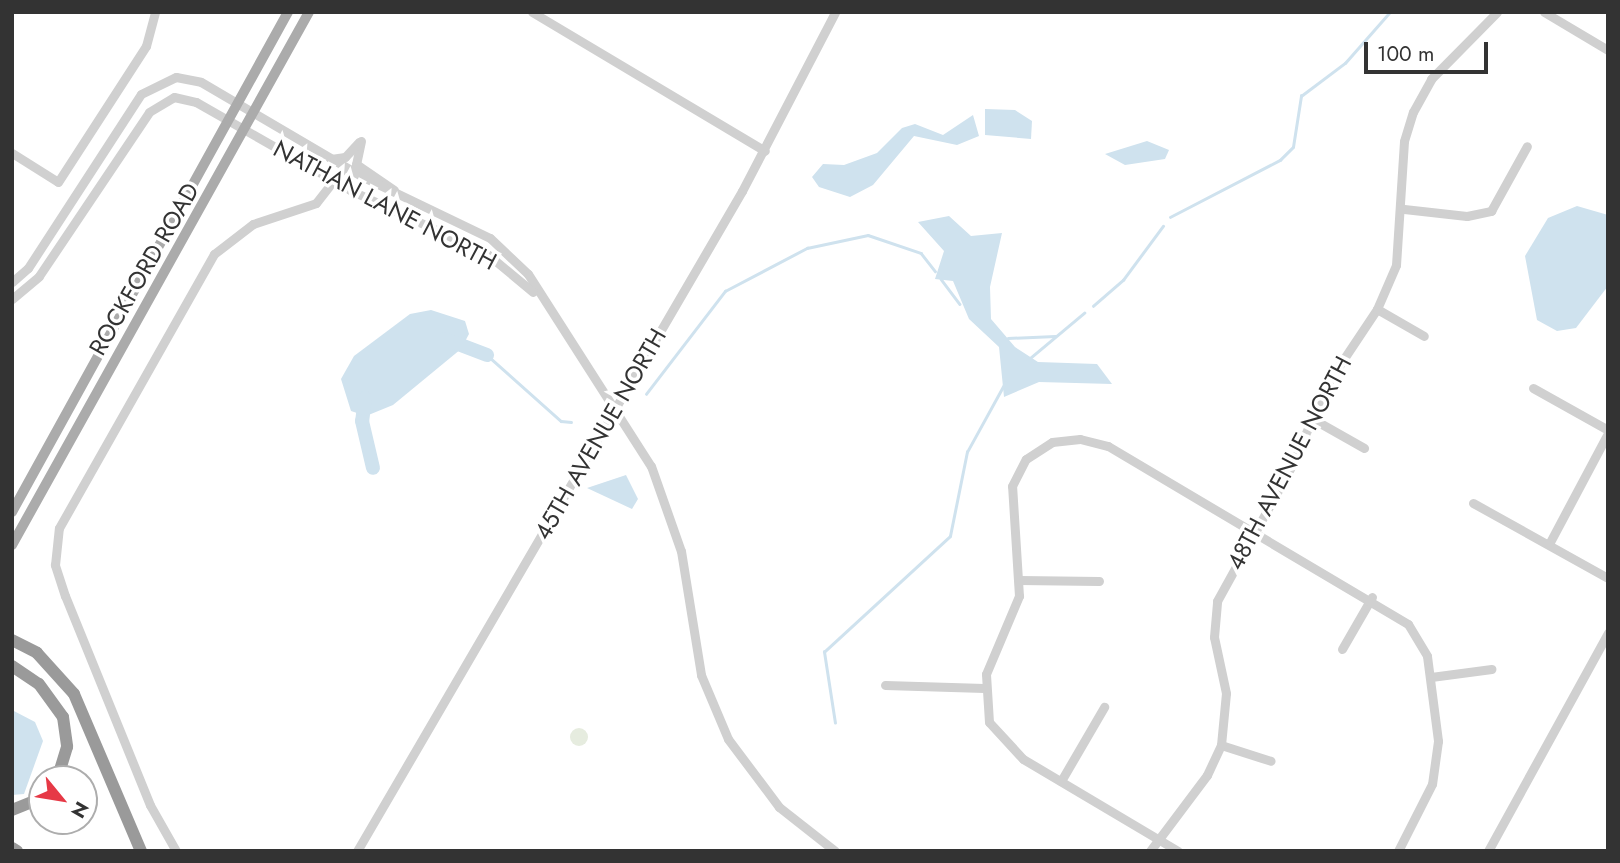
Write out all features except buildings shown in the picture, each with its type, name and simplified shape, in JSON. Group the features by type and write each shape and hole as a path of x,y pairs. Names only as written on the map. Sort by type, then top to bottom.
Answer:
{"highway":[{"path":"12,640 37,653 74,694 141,851"},
{"path":"12,666 39,684 63,717 67,747 61,765"},
{"path":"12,848 17,851"}],"main road":[{"name":"ROCKFORD ROAD","path":"12,512 231,121 288,12"},
{"name":"ROCKFORD ROAD","path":"12,545 247,131 309,12"}],"street":[{"path":"12,153 58,182 146,46 155,12"},
{"path":"532,12 765,151"},
{"name":"45TH AVENUE NORTH","path":"357,851 765,151 835,12"},
{"name":"48TH AVENUE NORTH","path":"1150,851 1207,775 1221,746 1226,693 1215,610 1311,418 1377,309 1396,265 1404,209 1402,163 1413,112 1431,79 1497,12"},
{"path":"1544,12 1608,50"},
{"name":"NATHAN LANE NORTH","path":"12,282 28,268 149,87 176,77 201,82 240,104 254,116 344,167 491,238 528,274 534,293"},
{"name":"NATHAN LANE NORTH","path":"12,299 39,276 161,101 188,98 335,182 486,253 534,293 650,466 673,522 696,657 719,723 779,807 835,851"},
{"path":"330,159 348,155 361,141 355,164 399,195"},
{"path":"1404,209 1467,216 1491,211 1527,146"},
{"path":"176,851 134,769 65,596 54,553 62,520 214,254 253,224 309,208 335,182 344,167"},
{"path":"1377,309 1424,336"},
{"path":"1533,388 1608,432 1549,544"},
{"path":"1311,418 1364,447"},
{"path":"1178,851 1061,781 998,736 984,688 1014,614 1019,580 1012,486 1039,449 1066,439 1108,446 1372,597 1408,624 1431,677 1437,761 1398,851"},
{"path":"1474,503 1608,578"},
{"path":"1019,580 1099,581"},
{"path":"1342,649 1372,597"},
{"path":"1488,851 1608,633"},
{"path":"1431,677 1491,669"},
{"path":"886,685 984,688"},
{"path":"1061,781 1104,707"},
{"path":"1221,746 1271,761"}],"shaded area":[{"path":"579,728 585,731 588,737 585,743 579,746 573,743 570,737 573,731"}],"water":[{"path":"985,109 1015,110 1032,121 1031,139 985,135"},
{"path":"973,115 979,136 957,145 914,136 873,185 850,197 819,187 812,177 823,164 844,165 877,153 902,128 915,124 943,135"},
{"path":"1147,141 1169,150 1165,159 1125,165 1105,154"},
{"path":"1577,206 1608,215 1608,286 1576,328 1557,331 1537,320 1525,256 1548,218"},
{"path":"949,216 971,236 1002,233 990,287 991,319 1015,347 1038,362 1097,364 1112,384 1039,382 1004,397 999,347 969,319 953,281 935,279 944,251 918,222"},
{"path":"431,310 465,321 469,334 461,349 393,405 366,416 351,411 341,379 354,356 410,314"},
{"path":"626,475 638,499 632,509 587,488"},
{"path":"12,710 35,722 43,741 34,765 28,765 28,783 24,794 12,795"}],"waterway":[{"path":"1170,217 1280,160 1293,147 1301,96 1345,63 1390,12"},
{"path":"1093,306 1123,280 1163,226"},
{"path":"646,394 725,291 807,248 868,235 921,253 935,271"},
{"path":"941,279 960,304"},
{"path":"1029,359 1084,313"},
{"path":"1008,338 1055,336"},
{"path":"445,339 487,355"},
{"path":"487,355 561,421 571,422"},
{"path":"835,723 824,652 950,536 967,452 1005,383"},
{"path":"365,398 362,421 373,468"}]}
